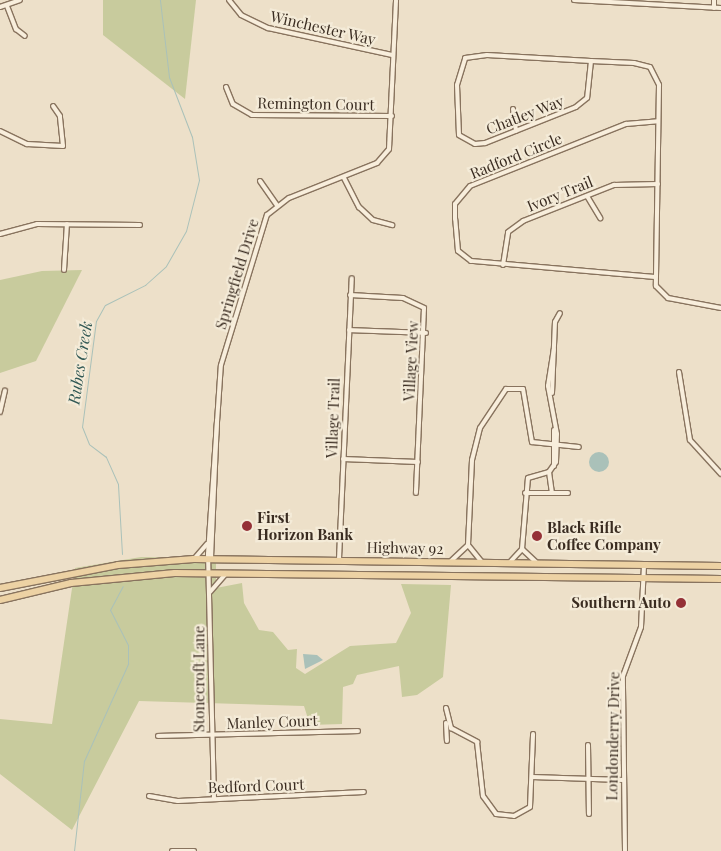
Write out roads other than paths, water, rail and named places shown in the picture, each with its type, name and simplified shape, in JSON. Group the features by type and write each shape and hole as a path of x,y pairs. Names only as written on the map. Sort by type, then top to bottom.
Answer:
{"main road":[{"name":"Highway 92","path":"0,588 118,565 194,559 339,559 721,566"},
{"name":"Highway 92","path":"0,600 101,579 210,573 721,579"}],"street":[{"path":"0,7 20,0"},
{"name":"Winchester Way","path":"229,0 241,15 268,28 392,55"},
{"name":"Springfield Drive","path":"210,559 209,539 217,420 225,351 260,229 277,205 344,178 386,155 392,116 392,55 396,0"},
{"path":"574,0 721,8"},
{"path":"658,0 658,6"},
{"path":"714,0 714,8"},
{"path":"7,6 16,29 25,36"},
{"name":"Chatley Way","path":"591,61 589,91 582,103 516,131 475,144 459,135 457,85 465,58 591,61 650,67 659,85 655,277"},
{"name":"Remington Court","path":"226,87 233,104 252,116 392,116"},
{"path":"0,131 27,144 63,146 60,116 53,106"},
{"path":"513,109 516,131"},
{"name":"Radford Circle","path":"655,277 471,261 458,251 456,204 463,192 626,124 658,121"},
{"path":"344,178 359,207 373,220 392,225"},
{"path":"260,181 277,205"},
{"name":"Ivory Trail","path":"503,265 504,240 514,226 614,185 658,184"},
{"path":"587,196 600,218"},
{"path":"0,234 37,224 140,224"},
{"path":"64,270 66,224"},
{"path":"655,277 658,290 668,298 721,308"},
{"name":"Village Trail","path":"339,559 352,278"},
{"name":"Village View","path":"350,295 415,300 426,315 416,493"},
{"path":"552,493 550,472 554,466 557,446 552,393 555,322 560,313"},
{"path":"349,330 426,333"},
{"path":"552,393 548,386 554,348"},
{"path":"679,372 690,440 721,474"},
{"path":"451,562 468,545 472,460 480,428 506,389 523,390 530,438 536,444 579,447"},
{"path":"0,412 5,391"},
{"name":"Springfield Drive","path":"210,559 217,420"},
{"path":"554,430 551,446 554,466"},
{"path":"343,459 418,462"},
{"path":"509,563 522,549 525,493 532,474 550,472"},
{"path":"525,493 568,493"},
{"path":"194,559 209,539"},
{"path":"468,545 483,563"},
{"path":"522,549 540,564"},
{"name":"Stonecroft Lane","path":"210,559 210,735 214,799"},
{"name":"Londonderry Drive","path":"625,851 623,676 640,631 644,565"},
{"path":"210,592 230,573"},
{"path":"446,708 447,741"},
{"path":"446,722 477,742 483,796 496,814 514,816 530,807 533,734"},
{"name":"Manley Court","path":"158,736 358,731"},
{"path":"588,745 588,814"},
{"path":"532,777 623,780"},
{"name":"Bedford Court","path":"148,796 214,799 364,792"},
{"path":"172,851 194,851"}],"water":[{"path":"599,452 606,455 609,462 606,469 599,472 592,469 589,462 592,455"},
{"path":"303,654 317,655 323,660 305,669"}],"waterway":[{"name":"Rubes Creek","path":"122,554 118,484 106,457 89,444 82,427 96,321 105,305 145,285 166,266 186,231 199,180 192,137 169,77 160,0"},
{"name":"Rubes Creek","path":"74,851 84,761 128,664 128,645 110,610 123,586"}],"place":[{"name":"First Horizon Bank","path":"247,526"},
{"name":"Black Rifle Coffee Company","path":"537,536"},
{"name":"Southern Auto","path":"681,603"}]}
